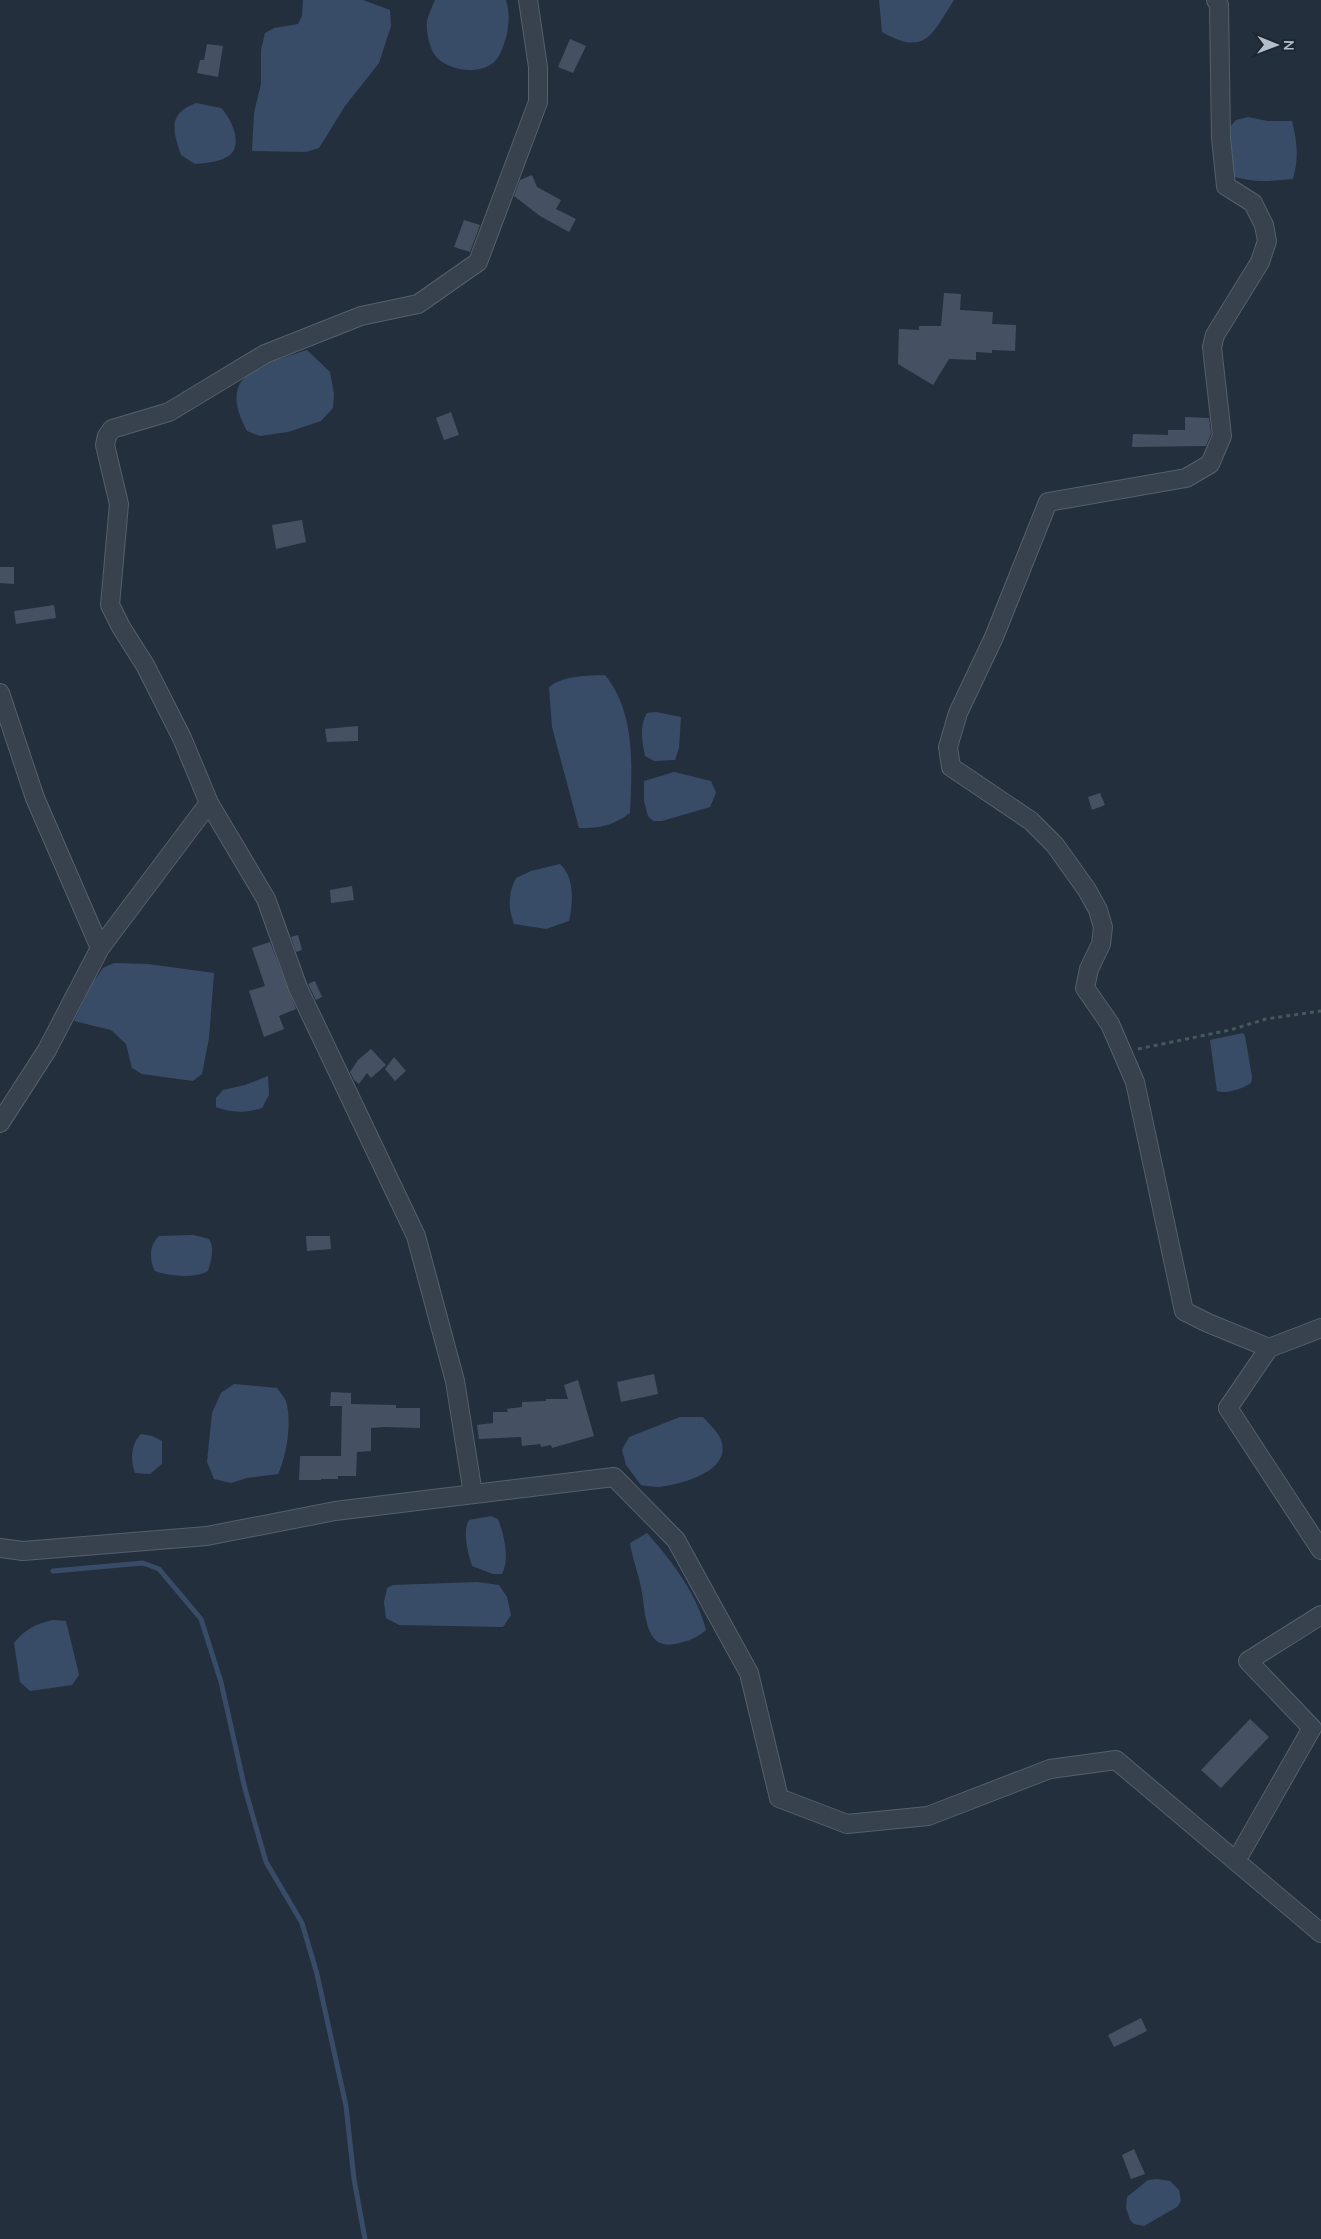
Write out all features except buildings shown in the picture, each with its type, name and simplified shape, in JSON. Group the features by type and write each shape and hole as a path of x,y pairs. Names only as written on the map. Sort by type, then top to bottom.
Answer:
{"street":[{"path":"473,1494 455,1381 416,1236 298,988 266,899 209,803 182,738 145,665 121,628 110,606 119,504 105,445 107,436 112,429 169,412 265,354 361,316 418,304 478,262 538,102 538,66 528,0"},
{"path":"1216,0 1219,5 1222,138 1226,186 1253,203 1264,225 1267,241 1260,262 1215,335 1212,347 1222,436 1210,464 1186,478 1048,502 994,637 958,713 948,747 951,767 1031,821 1055,845 1087,890 1098,910 1103,927 1101,944 1089,969 1085,988 1110,1024 1135,1082 1184,1312 1269,1348"},
{"path":"0,693 35,798 100,948"},
{"path":"0,1124 47,1050 100,948 209,803"},
{"path":"1321,1328 1269,1348 1228,1408 1321,1550"},
{"path":"0,1548 23,1551 207,1536 335,1512 614,1477 676,1540 749,1673 779,1798 847,1824 928,1816 1050,1769 1116,1760 1321,1933"},
{"path":"1236,1861 1312,1728 1248,1661 1321,1615"}],"path":[{"path":"1122,1053 1230,1030 1266,1019 1321,1011"}],"water":[{"path":"303,0 363,0 390,10 391,26 379,63 345,106 319,148 306,152 252,151 254,113 261,84 261,50 265,33 274,28 298,24 302,16"},
{"path":"435,0 506,0 509,14 507,33 501,51 494,62 480,69 471,70 453,67 445,64 438,58 433,52 427,29 428,17"},
{"path":"879,0 954,0 933,32 918,42 909,42 882,32"},
{"path":"196,103 221,108 225,112 232,124 236,137 234,150 230,155 213,162 195,164 181,155 176,138 176,118 180,112"},
{"path":"1248,117 1267,121 1292,121 1297,150 1293,179 1254,181 1232,176 1229,128 1236,120"},
{"path":"307,350 330,372 334,394 333,408 321,421 288,432 260,436 247,431 239,411 237,396 240,383 248,374 260,367"},
{"path":"605,675 615,690 627,723 631,759 630,813 618,821 606,825 579,828 552,727 549,687 569,678"},
{"path":"656,712 681,717 679,748 675,760 654,761 645,756 642,739 644,718 647,713"},
{"path":"674,772 711,781 716,793 710,807 662,821 653,821 648,816 644,801 644,781"},
{"path":"560,864 565,869 572,891 569,921 546,929 514,924 510,901 511,889 516,878 531,871"},
{"path":"114,963 148,964 214,973 209,1038 202,1074 193,1081 142,1074 132,1068 126,1044 111,1030 74,1021 92,984 103,968"},
{"path":"1243,1033 1252,1077 1251,1083 1226,1092 1217,1091 1210,1040"},
{"path":"268,1076 269,1095 262,1108 239,1112 216,1107 216,1098 223,1090 245,1085"},
{"path":"193,1235 209,1239 211,1243 212,1255 208,1271 202,1274 182,1276 155,1271 151,1253 153,1244 159,1236"},
{"path":"234,1384 277,1388 286,1401 289,1418 288,1438 278,1474 247,1478 231,1483 214,1479 207,1462 212,1413 221,1393"},
{"path":"680,1417 703,1417 718,1434 723,1446 721,1457 706,1473 694,1478 660,1487 641,1485 626,1465 622,1450 629,1437"},
{"path":"141,1434 152,1436 162,1441 162,1464 150,1474 135,1473 133,1468 133,1447"},
{"path":"491,1516 498,1519 504,1539 506,1561 502,1574 493,1574 472,1566 467,1549 466,1530 469,1520"},
{"path":"647,1533 666,1555 690,1591 706,1630 699,1636 675,1644 665,1644 657,1641 651,1635 630,1543"},
{"path":"477,1582 499,1585 507,1597 511,1615 503,1627 399,1625 386,1618 384,1602 387,1588 393,1585"},
{"path":"53,1620 66,1621 79,1675 72,1685 30,1691 20,1682 14,1643 31,1628"},
{"path":"1148,2180 1170,2181 1179,2190 1181,2201 1177,2207 1144,2226 1134,2224 1130,2220 1126,2208 1127,2197"}],"waterway":[{"path":"53,1571 143,1563 159,1569 201,1619 221,1682 245,1789 266,1862 302,1923 317,1974 346,2106 354,2179 365,2239"}]}
